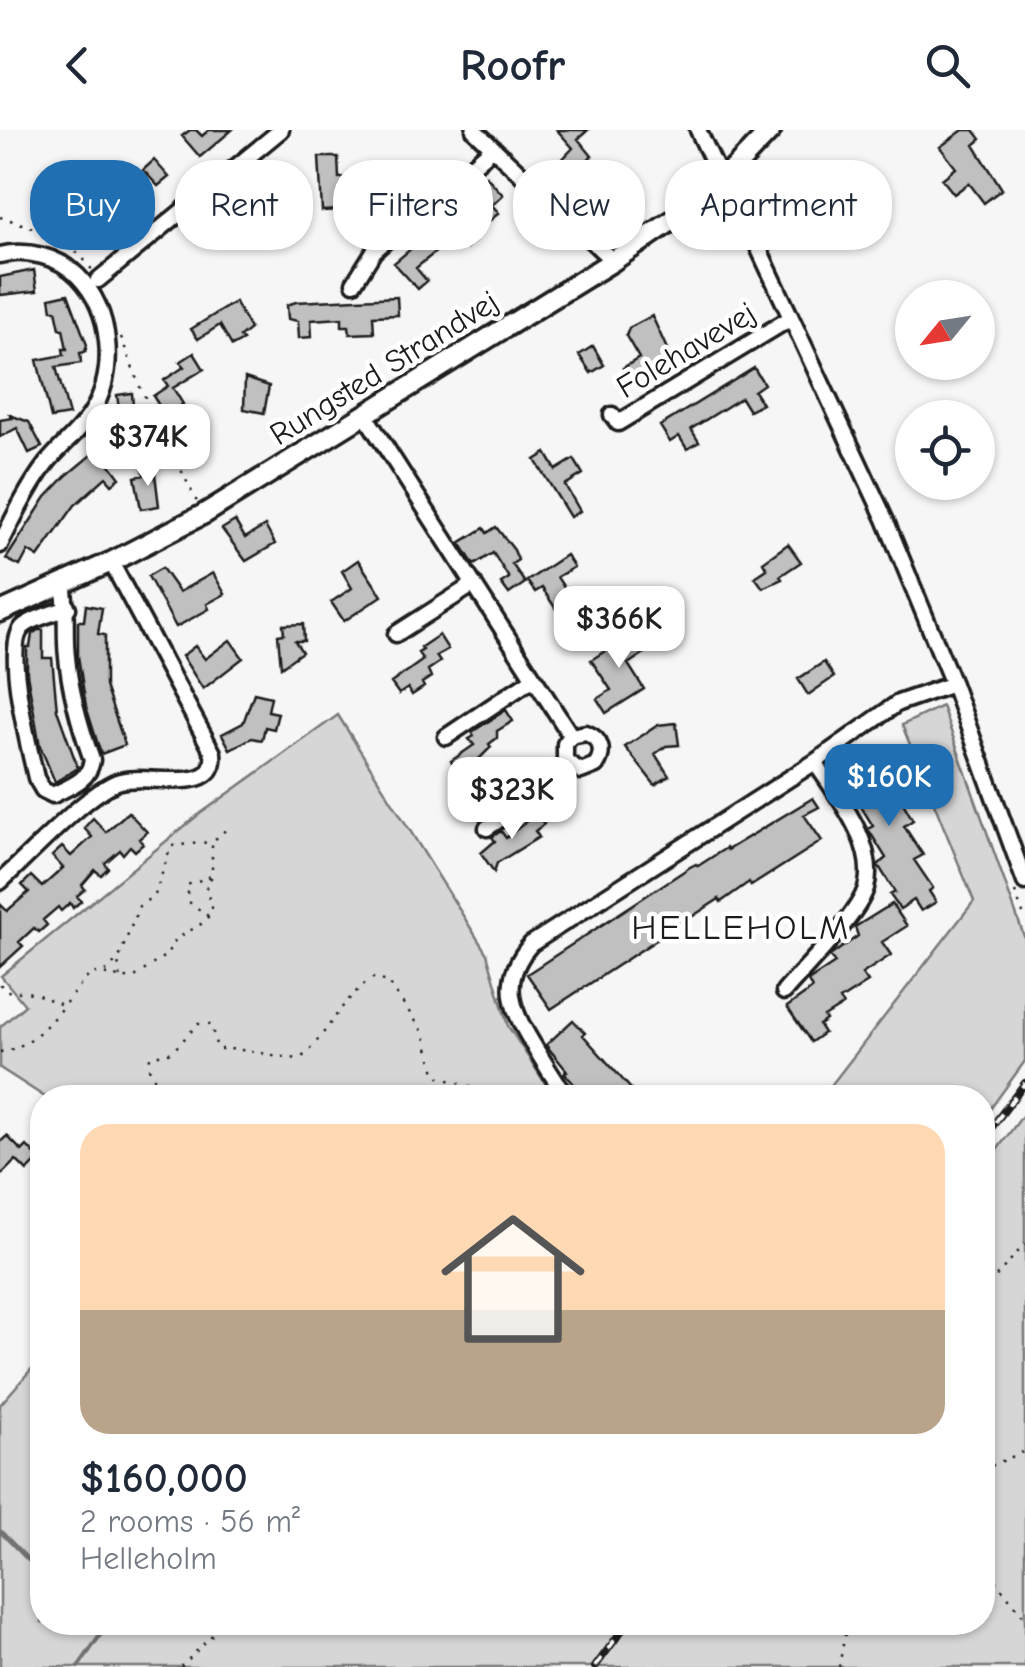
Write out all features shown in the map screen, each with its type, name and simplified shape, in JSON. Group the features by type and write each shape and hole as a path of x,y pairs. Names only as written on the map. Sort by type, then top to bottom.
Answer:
{"main road":[{"name":"Rungsted Strandvej","path":"742,160 771,130"},
{"name":"Rungsted Strandvej","path":"0,612 204,514 665,227"}],"street":[{"path":"98,280 281,130"},
{"path":"474,130 613,261"},
{"name":"Folehavevej","path":"698,130 712,160"},
{"path":"354,283 374,251 493,148"},
{"name":"Folehavevej","path":"759,250 884,519 953,684 1025,882"},
{"path":"0,254 32,253 71,269 86,284 98,306 108,343 105,378 91,414 47,463 24,496 0,544"},
{"name":"Folehavevej","path":"612,414 618,423 791,318"},
{"path":"364,415 571,736"},
{"path":"0,882 93,798 118,782 138,778 196,780 212,769 213,753 111,562"},
{"path":"63,584 68,608 66,654 73,698 92,760 82,780 53,795 43,790 36,778 18,692 17,636 24,626 68,608"},
{"path":"396,634 474,584"},
{"path":"446,736 534,678"},
{"path":"560,1085 526,1033 510,990 518,959 531,944 815,762 898,703 953,684"},
{"path":"486,828 573,769 589,770 596,765 602,750 594,736 571,736 563,752 573,769"},
{"path":"784,992 858,905 866,886 867,865 861,842 845,808 815,762"}],"path":[{"path":"0,218 24,224 60,242 88,262 98,280"},
{"path":"121,338 146,400 204,514"},
{"path":"120,978 118,961 139,906 155,895 171,846 212,842 230,826"},
{"path":"0,1052 9,1051 44,1030 90,975 132,979 166,955 176,938 209,918 212,908 206,888 212,876 212,842"},
{"path":"209,918 189,902 187,886 212,876"},
{"path":"103,975 108,966 118,961"},
{"path":"158,1085 149,1068 150,1057 172,1052 198,1024 211,1024 217,1049 244,1048 300,1059 322,1039 333,1016 352,992 374,978 388,982 424,1033 436,1076 465,1085"},
{"path":"0,984 6,990 34,993 63,1006"},
{"path":"995,1277 1025,1244"},
{"path":"995,1464 1025,1451"},
{"path":"995,1580 1025,1618"},
{"path":"181,1667 212,1635"},
{"path":"839,1667 845,1635"}],"shaded area":[{"path":"942,706 1025,939 1025,1061 995,1102 995,1085 831,1085 974,901 902,725"},
{"path":"338,715 487,954 508,1026 546,1085 30,1087 0,1068 0,1027 25,1005 1,976 197,816"},
{"path":"1025,1112 1025,1667 0,1667 0,1405 30,1371 30,1635 995,1635 995,1153"}],"building":[{"path":"190,130 202,136 209,130 232,130 200,157 182,136"},
{"path":"557,130 588,130 578,139 592,156 587,160 562,160 573,148"},
{"path":"963,130 974,130 981,139 974,145 1002,189 984,203 969,183 954,194 942,179 956,168 940,147"},
{"path":"319,157 338,157 333,160 333,210 322,211"},
{"path":"155,161 169,177 158,186 155,183"},
{"path":"493,184 503,195 493,204"},
{"path":"409,250 438,250 416,268 427,281 418,289 394,263"},
{"path":"34,270 37,291 0,295 0,277"},
{"path":"68,294 87,345 85,352 80,353 81,363 56,367 69,415 51,418 37,360 64,355 63,349 67,349 50,298"},
{"path":"397,297 398,315 373,316 374,333 350,334 349,326 342,326 342,318 311,320 312,337 299,338 298,321 288,319 287,305 296,302"},
{"path":"235,302 250,329 240,337 243,340 232,346 220,325 198,339 191,329"},
{"path":"652,316 672,360 632,382 623,368 639,358 626,336 629,328"},
{"path":"593,346 604,365 591,373 579,355"},
{"path":"194,353 204,369 173,388 183,404 165,415 153,396 168,386 164,380 184,367 180,362"},
{"path":"754,368 764,384 754,391 762,404 749,411 741,398 691,429 699,442 687,449 679,436 670,442 660,426"},
{"path":"245,378 269,386 264,413 244,409"},
{"path":"132,393 135,432 117,435 113,409 119,408 117,395"},
{"path":"10,415 29,422 42,447 29,453 17,428 0,437 0,420 12,418"},
{"path":"108,441 115,451 105,458 120,478 112,484 106,477 75,505 38,557 28,551 20,566 6,559 46,497"},
{"path":"546,453 556,470 574,459 583,474 565,485 580,511 570,517 535,460"},
{"path":"154,466 159,506 141,509 135,477"},
{"path":"235,521 245,538 265,526 275,544 246,561 222,529"},
{"path":"496,527 514,550 518,560 512,564 525,583 509,594 501,583 509,578 493,553 474,565 460,543 484,528 487,533"},
{"path":"788,544 801,562 780,576 782,579 763,588 755,577 767,569 763,562"},
{"path":"566,555 574,567 557,577 578,609 562,618 542,588 535,592 527,581"},
{"path":"358,560 382,596 344,621 331,602 352,588 342,571"},
{"path":"162,568 179,592 213,573 225,594 207,604 209,609 176,627 148,576"},
{"path":"86,605 102,608 98,634 105,635 105,686 125,745 101,754 86,706 78,656 78,621 84,621"},
{"path":"303,624 304,641 295,641 302,652 281,667 278,635 284,634 283,625"},
{"path":"627,629 646,652 628,664 644,689 606,713 597,699 611,690 591,660 616,644 612,639"},
{"path":"38,630 43,630 43,658 52,658 57,710 78,768 55,782 40,746 27,674 27,647"},
{"path":"439,635 448,649 436,656 440,662 428,670 431,677 412,695 408,688 399,694 391,683 423,660 418,653 423,650 421,647"},
{"path":"230,640 243,658 203,689 182,656 195,646 205,659"},
{"path":"824,662 834,677 808,695 798,679"},
{"path":"254,693 271,697 268,711 278,713 274,729 265,727 262,740 252,738 230,749 222,734 243,723"},
{"path":"506,710 513,721 497,731 491,747 472,766 475,773 463,781 451,761 474,745 469,739 474,736 472,732"},
{"path":"676,723 679,745 666,746 655,754 669,776 655,785 625,747 658,725"},
{"path":"871,748 913,820 904,826 923,855 914,860 933,888 929,891 936,902 921,911 914,900 900,909 890,895 895,892 878,865 886,858 868,829 873,826 838,769"},
{"path":"813,798 819,807 804,815 822,841 751,886 749,882 721,902 719,899 551,1009 527,974 690,867 727,850"},
{"path":"128,812 147,832 139,839 143,844 135,851 130,846 123,854 120,850 105,863 108,868 101,875 95,870 77,896 81,901 73,908 70,903 61,911 58,907 43,920 47,925 39,932 34,928 19,942 23,946 0,967 0,904 7,911 29,892 22,885 31,876 42,887 63,868 52,856 62,847 71,856 92,837 84,828 93,818 106,832"},
{"path":"536,813 544,824 535,831 539,837 497,863 494,872 481,853 495,841 492,837 501,831 506,838"},
{"path":"892,904 907,926 882,942 891,955 862,974 868,982 840,1000 843,1005 819,1025 824,1033 811,1042 787,1007 812,989 808,981 835,963 830,956 858,936 855,927"},
{"path":"573,1020 627,1085 575,1085 546,1045"},
{"path":"7,1136 22,1151 27,1146 30,1168 27,1171 16,1160 0,1176 0,1142"}],"waterway":[{"path":"0,1531 30,1562"},
{"path":"78,1667 100,1635"}],"railway":[{"path":"995,1123 1025,1083"},
{"path":"595,1667 618,1635"}],"district":[{"name":"HELLEHOLM","path":"741,927"}]}
